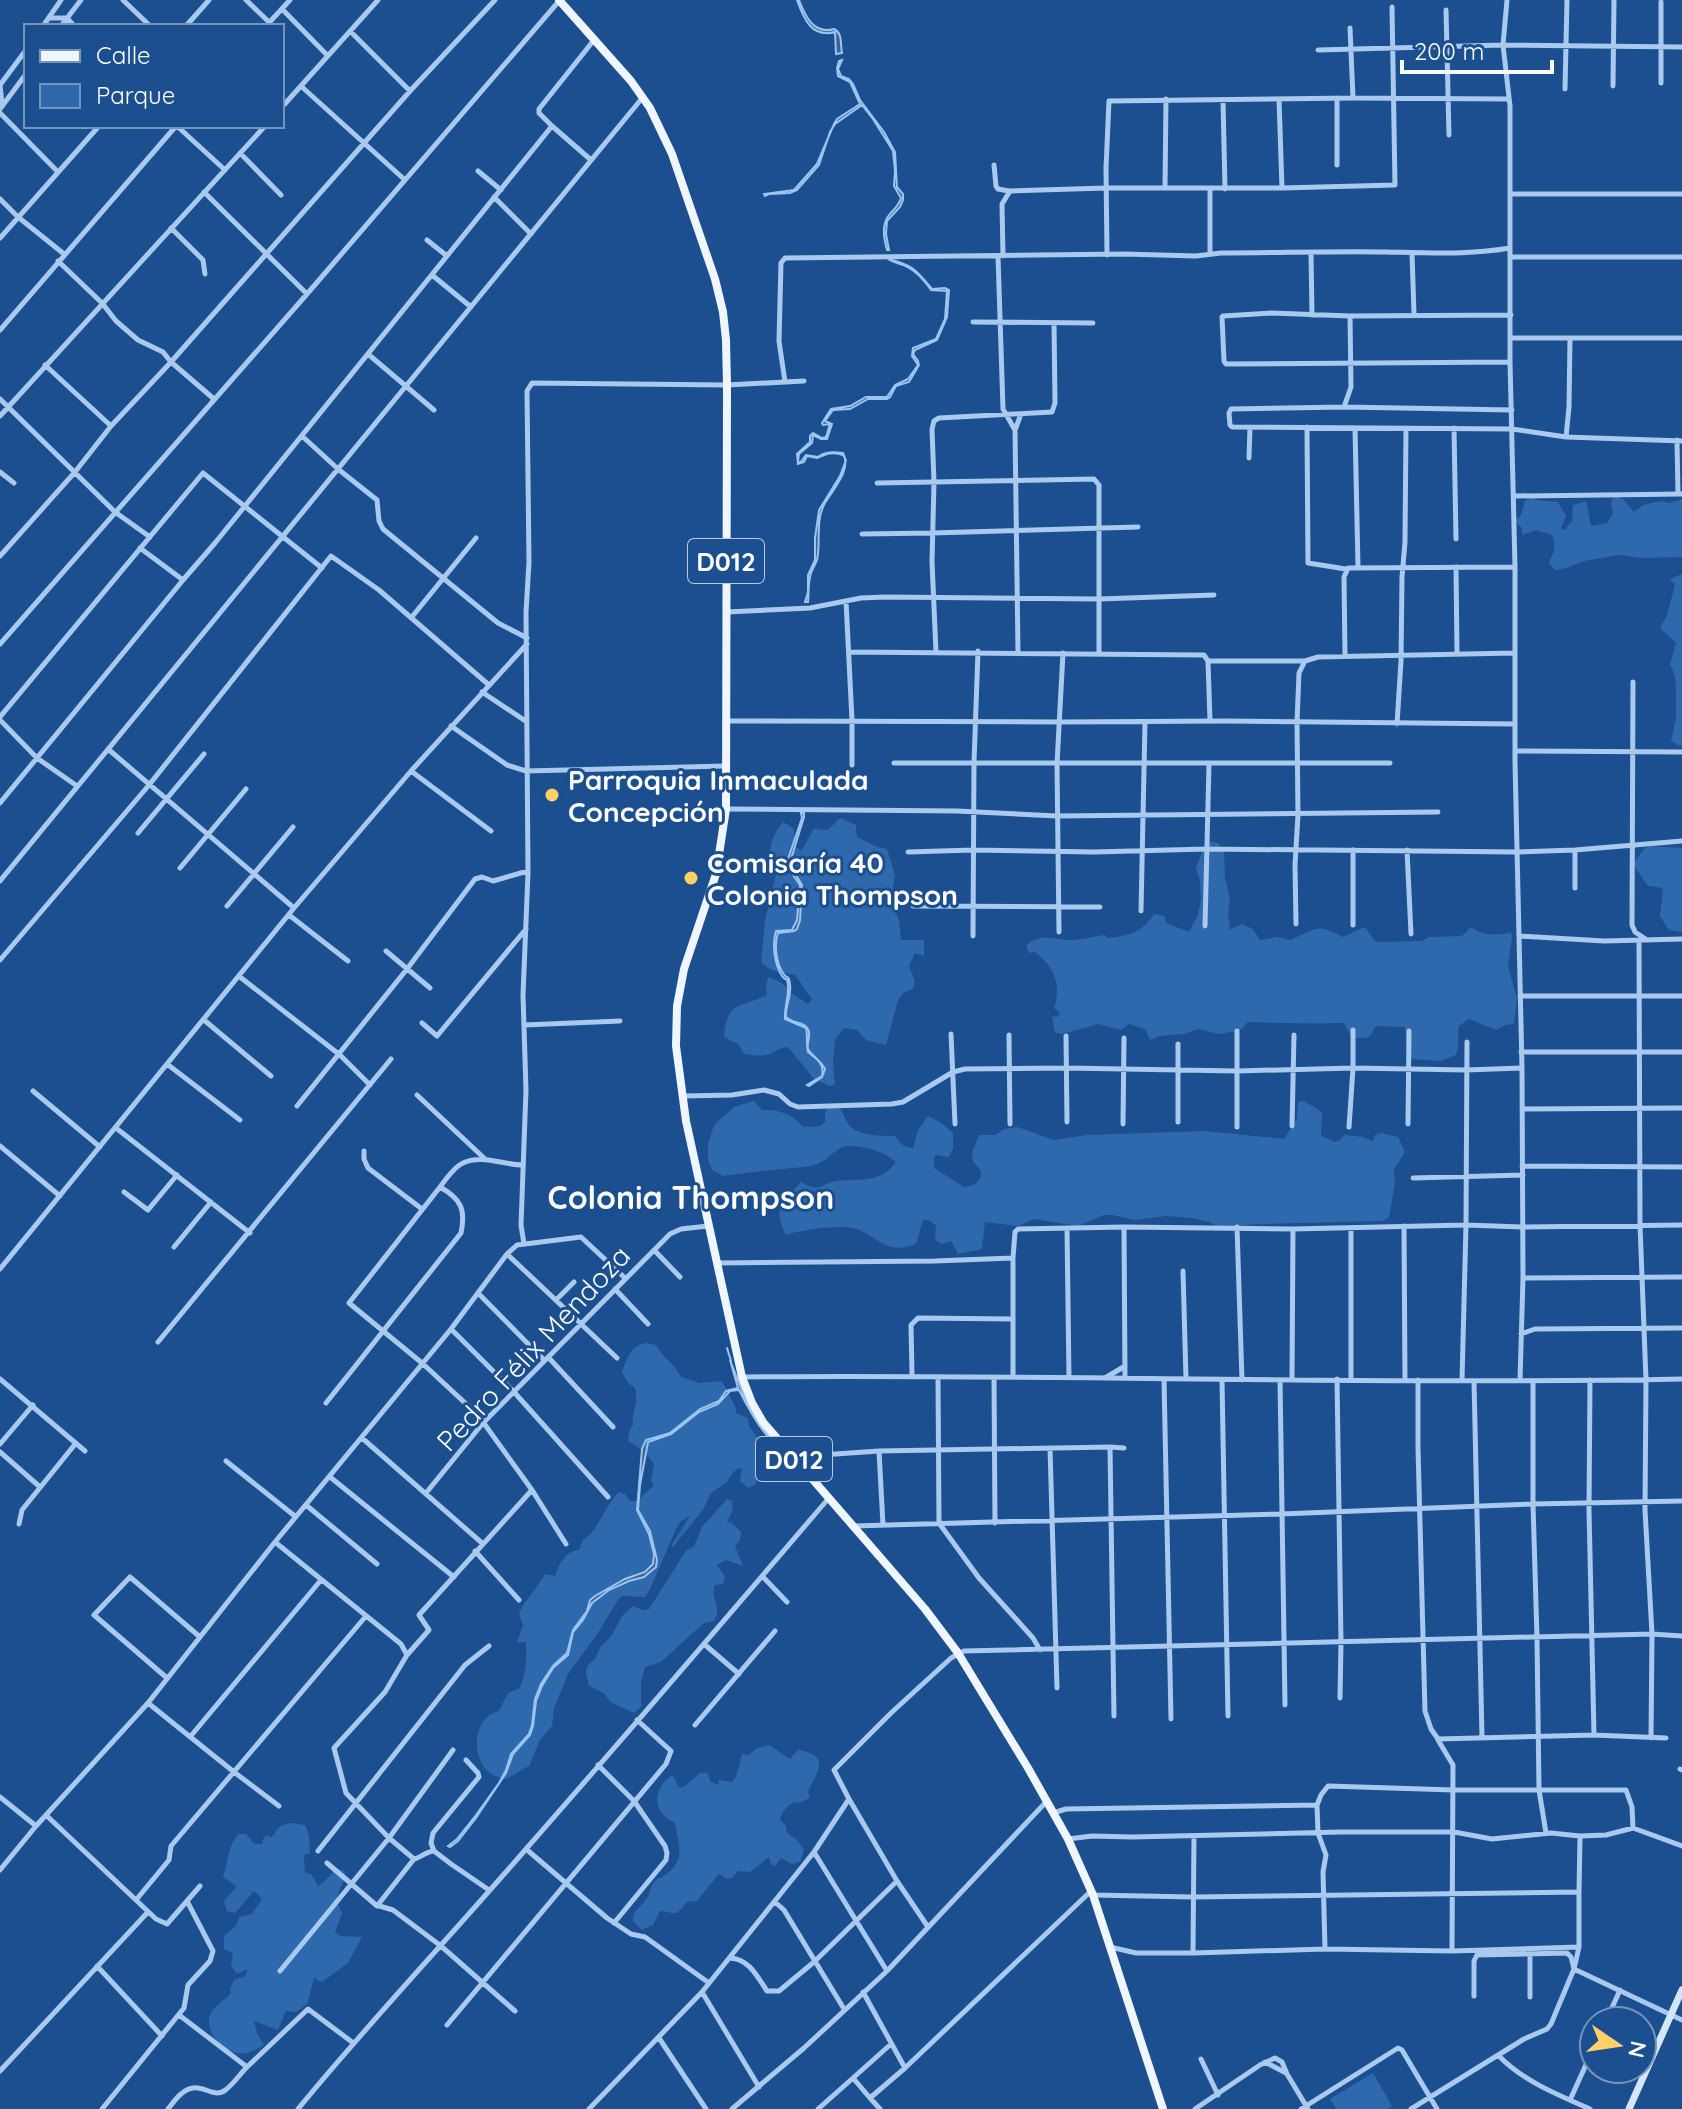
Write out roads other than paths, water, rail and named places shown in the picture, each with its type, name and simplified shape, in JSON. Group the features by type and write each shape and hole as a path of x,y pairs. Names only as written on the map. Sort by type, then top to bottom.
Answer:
{"main road":[{"name":"D012","path":"559,0 650,108 672,154 715,279 723,312 727,385 726,809 716,874 684,969 677,1006 676,1046 695,1160 742,1377 763,1422 925,1609 958,1653 1047,1801 1092,1893 1163,2109"},
{"path":"1629,2109 1682,1990"}],"street":[{"path":"44,24 61,0"},
{"path":"62,24 81,0"},
{"path":"123,0 148,24"},
{"path":"188,24 209,0"},
{"path":"246,0 268,24 290,0"},
{"path":"0,556 75,472 111,426 495,0"},
{"path":"0,644 307,294 559,0"},
{"path":"1507,0 1503,45 1509,99 1515,751 1522,1068 1520,1380"},
{"path":"1565,89 1567,0"},
{"path":"1613,86 1614,0"},
{"path":"284,99 301,87 373,2"},
{"path":"1661,2 1661,83"},
{"path":"994,165 996,186 1010,191 1395,185 1392,7"},
{"path":"282,9 328,56"},
{"path":"1446,10 1449,135"},
{"path":"49,18 67,18 72,24"},
{"path":"1350,28 1353,98"},
{"path":"350,31 410,91"},
{"path":"591,160 552,126 539,113 539,109 594,40"},
{"path":"1318,50 1503,45 1682,47"},
{"path":"24,53 0,85 1,109 58,172"},
{"path":"1,109 24,77"},
{"path":"301,87 405,180"},
{"path":"0,881 643,97"},
{"path":"1337,98 1337,165"},
{"path":"1165,188 1166,99"},
{"path":"1279,99 1282,188"},
{"path":"1107,255 1109,101 1509,99"},
{"path":"1223,100 1225,189"},
{"path":"0,803 552,126"},
{"path":"0,238 97,128"},
{"path":"0,330 175,128"},
{"path":"179,128 225,170"},
{"path":"0,416 263,128"},
{"path":"240,153 281,195"},
{"path":"478,171 501,190"},
{"path":"1210,189 1210,254"},
{"path":"1010,191 1002,204 1001,323 1003,409 1015,430"},
{"path":"204,192 307,294"},
{"path":"1510,194 1682,194"},
{"path":"494,197 531,234"},
{"path":"0,199 64,254"},
{"path":"171,228 203,260 205,274"},
{"path":"427,240 447,256"},
{"path":"785,382 779,341 781,261 785,258 1196,256 1484,252 1510,248"},
{"path":"1311,253 1312,315"},
{"path":"1412,253 1414,314"},
{"path":"1510,257 1682,257"},
{"path":"58,261 102,303 116,321 138,340 163,352 214,399"},
{"path":"432,275 471,307"},
{"path":"1510,362 1224,363 1223,316 1272,313 1511,315"},
{"path":"1344,407 1351,392 1350,316"},
{"path":"973,322 1093,323"},
{"path":"936,652 932,533 934,421 939,418 1052,412 1054,323"},
{"path":"1511,338 1682,338"},
{"path":"1566,437 1570,338"},
{"path":"368,354 434,410"},
{"path":"45,365 111,426"},
{"path":"524,1244 521,1225 526,1090 523,995 528,871 527,391 532,383 727,385 804,381"},
{"path":"0,399 115,512 150,537"},
{"path":"1512,410 1344,407 1230,411 1231,426 1512,429 1566,437 1679,440 1680,494 1514,496"},
{"path":"1018,652 1015,430 1021,414"},
{"path":"1249,458 1250,427"},
{"path":"1307,427 1308,563 1346,569 1358,566 1515,567"},
{"path":"1355,428 1358,566"},
{"path":"1397,724 1406,428"},
{"path":"1454,428 1456,539"},
{"path":"302,436 377,500 383,529 498,623 527,641"},
{"path":"0,472 14,483"},
{"path":"77,786 37,758 0,719 203,473 322,568"},
{"path":"877,483 1094,479 1099,485 1099,653"},
{"path":"862,534 1138,527"},
{"path":"411,618 476,538"},
{"path":"140,548 183,580"},
{"path":"0,960 149,785 331,556 379,590 489,685"},
{"path":"1456,567 1457,654"},
{"path":"1345,656 1346,569"},
{"path":"726,612 810,608 885,597 1099,599 1214,595"},
{"path":"846,601 852,765"},
{"path":"0,1269 294,908 527,641"},
{"path":"973,936 978,651"},
{"path":"850,652 1204,655 1208,661 1210,721"},
{"path":"1059,932 1057,764 1063,653"},
{"path":"1208,661 1305,661 1318,657 1515,653"},
{"path":"1296,924 1297,722 1299,673 1305,661"},
{"path":"1633,682 1632,925 1635,932 1647,940"},
{"path":"482,692 527,722"},
{"path":"725,721 1515,724"},
{"path":"1141,911 1145,722"},
{"path":"451,726 507,765 526,771 725,766"},
{"path":"108,749 294,908"},
{"path":"1515,751 1682,752"},
{"path":"138,833 204,754"},
{"path":"894,763 1390,763"},
{"path":"1205,926 1209,764"},
{"path":"411,771 491,831"},
{"path":"180,868 246,789"},
{"path":"726,809 1057,816 1438,812"},
{"path":"227,906 293,827"},
{"path":"908,852 1207,849 1517,852 1682,841"},
{"path":"1353,850 1353,925"},
{"path":"1407,850 1411,934"},
{"path":"1575,850 1575,888"},
{"path":"297,1106 475,879 482,877 493,881 528,871"},
{"path":"913,906 1100,907"},
{"path":"289,915 348,961"},
{"path":"422,1023 437,1036 526,929"},
{"path":"1519,936 1604,941 1682,939"},
{"path":"1639,940 1640,1225 1646,1380 1645,1502 1652,1634 1651,1738"},
{"path":"386,951 430,988"},
{"path":"240,977 340,1055 370,1085"},
{"path":"1520,996 1682,996"},
{"path":"204,1020 271,1076"},
{"path":"524,1025 620,1021"},
{"path":"1349,1127 1353,1030"},
{"path":"1237,1031 1237,1127"},
{"path":"1408,1124 1409,1031"},
{"path":"951,1034 955,1124"},
{"path":"1009,1035 1010,1124"},
{"path":"1292,1126 1294,1035"},
{"path":"1066,1036 1067,1122"},
{"path":"1123,1124 1124,1038"},
{"path":"1462,1380 1467,1042"},
{"path":"1178,1044 1178,1122"},
{"path":"1521,1052 1682,1052"},
{"path":"158,1342 391,1059"},
{"path":"167,1064 240,1120"},
{"path":"683,1096 732,1095 764,1090 779,1094 798,1107 892,1104 903,1102 953,1072 965,1069 1237,1071 1522,1068"},
{"path":"33,1091 100,1147"},
{"path":"417,1095 486,1160"},
{"path":"1522,1109 1682,1108"},
{"path":"116,1128 250,1233"},
{"path":"0,1146 60,1196"},
{"path":"364,1151 366,1164 372,1172 422,1209"},
{"path":"523,1165 486,1160 463,1162 349,1303 422,1363 478,1415 566,1544"},
{"path":"1522,1166 1682,1167"},
{"path":"124,1192 148,1210 177,1175"},
{"path":"1413,1178 1523,1175"},
{"path":"326,1403 461,1233 460,1202 455,1195 440,1187"},
{"path":"174,1247 211,1202"},
{"name":"Pedro Félix Mendoza","path":"426,1493 483,1423 670,1234 709,1225"},
{"path":"1013,1377 1013,1258 1016,1230 1682,1225"},
{"path":"1404,1226 1405,1380"},
{"path":"1124,1227 1125,1378"},
{"path":"1237,1227 1242,1380"},
{"path":"1067,1228 1069,1377"},
{"path":"1351,1228 1351,1379"},
{"path":"1292,1380 1293,1229"},
{"path":"0,1870 148,1703 275,1542 451,1329 507,1254 517,1245 581,1237 625,1278"},
{"path":"654,1250 680,1277"},
{"path":"507,1254 617,1358"},
{"path":"717,1263 1013,1258"},
{"path":"1183,1271 1186,1379"},
{"path":"1523,1278 1682,1277"},
{"path":"556,1300 574,1282"},
{"path":"615,1289 648,1324"},
{"path":"478,1293 613,1427"},
{"path":"912,1375 911,1325 918,1318 1012,1319"},
{"path":"1521,1323 1535,1329"},
{"path":"1521,1334 1535,1329 1682,1328"},
{"path":"451,1329 514,1392 608,1497"},
{"path":"1103,1379 1125,1366"},
{"path":"742,1377 912,1375 1474,1381 1682,1379"},
{"path":"938,1377 939,1523 979,1578 1033,1638 1040,1650"},
{"path":"994,1377 995,1523"},
{"path":"0,1379 85,1451"},
{"path":"1164,1379 1171,1719"},
{"path":"1337,1379 1340,1698"},
{"path":"1222,1380 1228,1716"},
{"path":"1280,1380 1285,1705"},
{"path":"1418,1380 1425,1711 1431,1729 1453,1765 1452,1951"},
{"path":"1590,1380 1594,1735"},
{"path":"1474,1381 1482,1737"},
{"path":"1533,1381 1539,1790 1546,1833"},
{"path":"0,1444 33,1405"},
{"path":"362,1438 482,1543"},
{"path":"19,1524 22,1510 76,1443"},
{"path":"1110,1447 1114,1716"},
{"path":"1050,1448 1057,1688"},
{"path":"797,1463 821,1455 879,1451 1124,1448"},
{"path":"879,1451 883,1525"},
{"path":"0,1452 40,1487"},
{"path":"226,1461 296,1517"},
{"path":"330,1477 454,1577"},
{"path":"414,1859 346,1793 334,1748 385,1692 407,1655 429,1630 419,1615 532,1490"},
{"path":"298,2109 352,2042 441,1946 828,1499"},
{"path":"852,1526 1682,1501"},
{"path":"306,1505 377,1564"},
{"path":"275,1542 401,1644 407,1655"},
{"path":"475,1551 519,1600"},
{"path":"762,1576 787,1602"},
{"path":"167,1678 94,1615 130,1577 200,1637"},
{"path":"190,1737 321,1580"},
{"path":"136,1900 169,1860 171,1846 366,1616"},
{"path":"695,1725 775,1631"},
{"path":"928,1927 897,1881 834,1772 891,1713 958,1653 1652,1634 1682,1636"},
{"path":"704,1644 739,1674"},
{"path":"318,1851 465,1665 489,1646"},
{"path":"148,1703 279,1806"},
{"path":"447,2025 666,1764 671,1751 637,1720"},
{"path":"1438,1739 1594,1735 1666,1738"},
{"path":"280,1971 389,1838 453,1750"},
{"path":"466,1760 479,1777 433,1833 431,1843 434,1851 489,1891"},
{"path":"598,1765 634,1801 665,1846 667,1857 614,1923"},
{"path":"1325,1949 1323,1872 1326,1855 1318,1833 1317,1805 1328,1786 1626,1790 1632,1807 1633,1828"},
{"path":"0,1797 36,1826"},
{"path":"589,2109 702,1992 814,1852 849,1799"},
{"path":"732,2109 887,1971 1047,1801"},
{"path":"1053,1813 1066,1809 1317,1805"},
{"path":"47,1816 156,1919 167,1924 200,1886"},
{"path":"1068,1839 1092,1836 1454,1832 1492,1839 1546,1833 1606,1835 1633,1828 1682,1846"},
{"path":"1193,1953 1194,1836"},
{"path":"1411,2109 1551,2024 1574,1969 1579,1947 1580,1836"},
{"path":"526,1849 614,1923 631,1934 645,1937 709,1983"},
{"path":"377,1906 414,1859 434,1851"},
{"path":"814,1852 887,1971"},
{"path":"327,1863 377,1906 393,1910 441,1946 515,2011"},
{"path":"730,1958 749,1965 767,1991 783,1989 897,1881"},
{"path":"870,2098 1092,1893 1193,1897 1579,1892"},
{"path":"105,2108 184,2008 188,1985 210,1961 213,1951 187,1901"},
{"path":"775,1902 784,1910 844,2009"},
{"path":"0,2071 148,1912"},
{"path":"1110,1947 1136,1953 1193,1953 1579,1947"},
{"path":"1474,1996 1477,1955 1568,1953 1574,1969 1682,2020"},
{"path":"1530,1954 1530,1997"},
{"path":"97,1966 162,2036"},
{"path":"1613,2005 1620,1990"},
{"path":"702,1992 759,2087"},
{"path":"863,1992 905,2068"},
{"path":"168,2109 181,2094 193,2087 223,2092 308,2009 352,2042"},
{"path":"179,2015 247,2067"},
{"path":"659,2038 706,2109"},
{"path":"818,2109 891,2044"},
{"path":"1195,2109 1271,2059 1282,2062 1305,2108 1398,2048 1437,2109"},
{"path":"1499,2056 1527,2079 1590,2109"},
{"path":"1201,2059 1218,2095"},
{"path":"1265,2062 1287,2074"},
{"path":"853,2078 880,2109"},
{"path":"1570,2100 1578,2082"}],"waterway":[{"path":"727,1348 731,1361"}],"place":[{"name":"Parroquia Inmaculada Concepción","path":"552,795"},
{"name":"Comisaría 40 Colonia Thompson","path":"691,878"}],"district":[{"name":"Colonia Thompson","path":"691,1197"}]}
